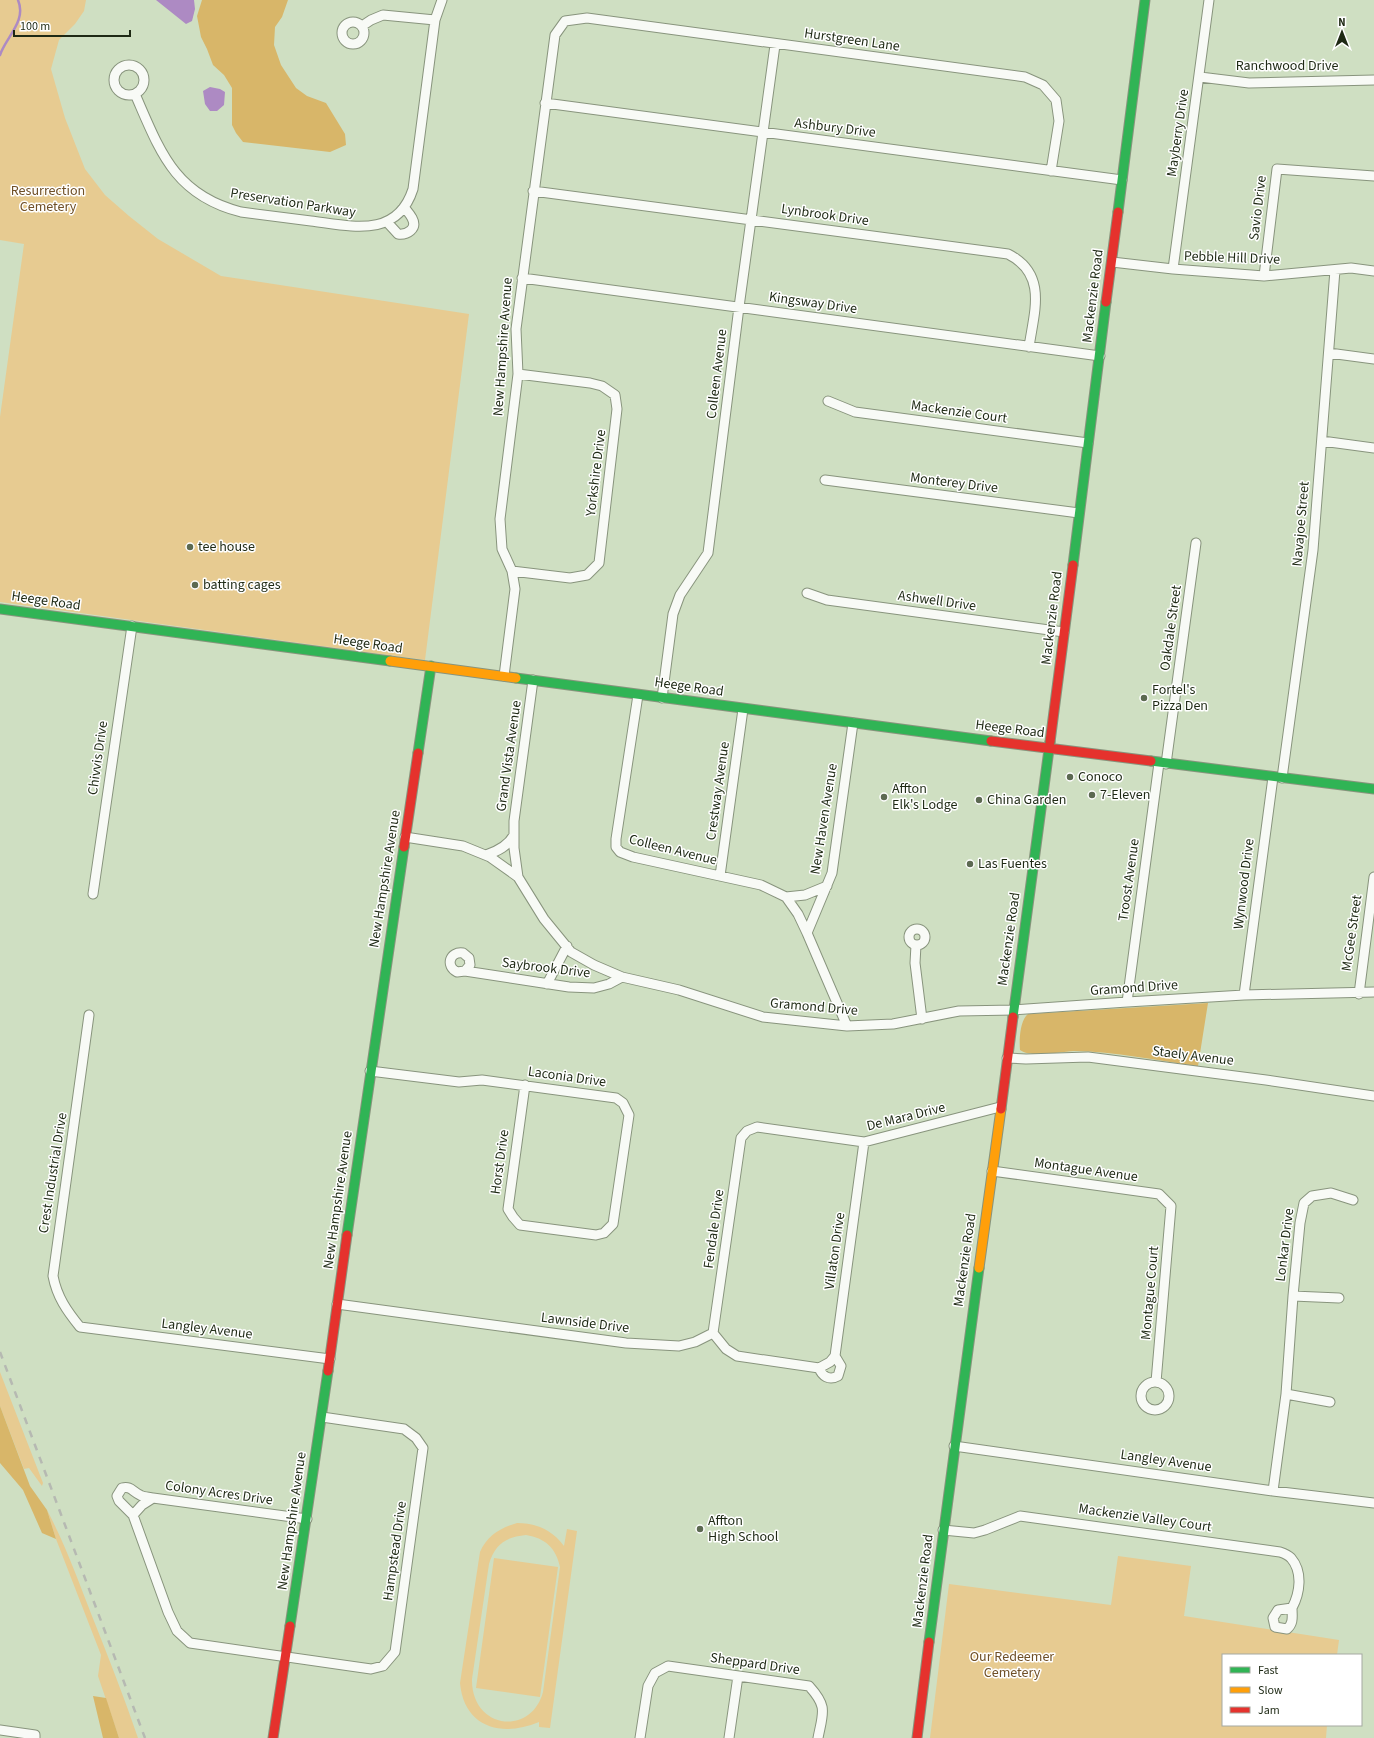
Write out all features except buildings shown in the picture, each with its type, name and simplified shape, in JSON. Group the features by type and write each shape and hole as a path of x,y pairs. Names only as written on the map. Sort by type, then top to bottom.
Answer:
{"street":[{"name":"Preservation Parkway","path":"135,94 163,156 180,179 204,198 222,206 242,212 358,227 373,226 387,222 404,207 411,195 414,182 435,20 442,0"},
{"name":"Mackenzie Road","path":"917,1738 954,1446 1049,748 1145,0"},
{"name":"Mayberry Drive","path":"1173,269 1209,0"},
{"path":"362,26 370,20 383,15 435,20"},
{"name":"Hurstgreen Lane","path":"564,21 587,18 1025,77 1043,85 1056,100 1059,121 1051,171"},
{"name":"New Hampshire Avenue","path":"504,676 514,589 512,570 502,549 500,519 518,374 516,329 544,103 554,35 564,21"},
{"name":"Colleen Avenue","path":"662,698 673,614 680,595 708,553 739,307 775,44"},
{"name":"Ranchwood Drive","path":"1200,76 1249,83 1374,80"},
{"name":"Ashbury Drive","path":"544,103 1122,180"},
{"name":"Savio Drive","path":"1264,276 1277,169 1374,176"},
{"name":"Lynbrook Drive","path":"533,191 1008,254 1020,260 1031,274 1037,294 1029,347"},
{"path":"387,222 398,234 404,235 409,233 414,224 413,219 404,207"},
{"name":"Pebble Hill Drive","path":"1112,262 1173,269 1264,276 1351,268 1374,271"},
{"name":"Navajoe Street","path":"1277,777 1314,550 1335,270"},
{"name":"Kingsway Drive","path":"522,278 1100,356"},
{"path":"1329,352 1374,359"},
{"name":"Yorkshire Drive","path":"512,570 570,578 587,575 599,563 618,409 615,396 602,386 518,374"},
{"name":"Mackenzie Court","path":"828,401 855,412 1088,443"},
{"path":"1322,441 1374,448"},
{"name":"Monterey Drive","path":"825,480 1079,513"},
{"name":"Oakdale Street","path":"1163,763 1196,543"},
{"name":"Ashwell Drive","path":"807,593 827,600 1064,632"},
{"name":"Heege Road","path":"0,609 743,709 1374,790"},
{"name":"Chivvis Drive","path":"93,894 132,626"},
{"name":"New Hampshire Avenue","path":"273,1738 307,1519 370,1071 431,666"},
{"name":"Grand Vista Avenue","path":"518,877 514,821 533,680"},
{"name":"Colleen Avenue","path":"638,695 617,831 616,847 620,852 633,857 761,885 786,898 798,914 807,933"},
{"name":"Crestway Avenue","path":"720,876 743,709"},
{"name":"New Haven Avenue","path":"807,933 832,873 853,723"},
{"name":"Troost Avenue","path":"1127,1002 1163,763"},
{"name":"Wynwood Drive","path":"1244,996 1277,777"},
{"path":"486,855 497,852 511,841 514,835"},
{"name":"Gramond Drive","path":"405,837 463,846 486,855 518,877 544,919 571,952 594,965 622,977 678,990 763,1017 847,1026 893,1024 959,1011 1014,1010 1244,996 1359,994 1374,992"},
{"name":"McGee Street","path":"1359,994 1374,877"},
{"path":"786,898 805,895 827,886"},
{"path":"807,933 847,1026"},
{"path":"916,945 915,963 922,1019"},
{"path":"547,984 567,946"},
{"name":"Saybrook Drive","path":"464,971 569,988 594,988 609,984 622,977"},
{"name":"Crest Industrial Drive","path":"80,1327 62,1303 55,1288 53,1276 89,1016"},
{"name":"Staely Avenue","path":"1007,1058 1026,1059 1088,1057 1266,1080 1374,1096"},
{"name":"Laconia Drive","path":"370,1071 459,1082 482,1080 616,1098 623,1103 629,1115 613,1224 604,1233"},
{"name":"Horst Drive","path":"525,1085 508,1209 520,1225 596,1235 604,1233"},
{"name":"De Mara Drive","path":"747,1131 757,1127 864,1142 1000,1107"},
{"name":"Fendale Drive","path":"713,1333 741,1138 747,1131"},
{"name":"Villaton Drive","path":"832,1359 864,1142"},
{"name":"Montague Avenue","path":"992,1171 1159,1194 1171,1206"},
{"name":"Lonkar Drive","path":"1273,1491 1286,1394 1293,1296 1300,1222 1304,1203 1312,1196 1331,1193 1353,1200"},
{"name":"Montague Court","path":"1156,1382 1171,1206"},
{"name":"Lonkar Drive","path":"1293,1296 1339,1298"},
{"name":"Lawnside Drive","path":"337,1304 626,1343 679,1346 695,1342 713,1333"},
{"name":"Langley Avenue","path":"80,1327 330,1359"},
{"path":"713,1333 726,1349 737,1356 819,1368 832,1359 841,1366 838,1376 834,1378 829,1378 821,1372 819,1368"},
{"path":"1286,1394 1330,1402"},
{"name":"Hampstead Drive","path":"286,1656 371,1669 383,1666 395,1652 423,1448 416,1438 404,1429 322,1417"},
{"name":"Langley Avenue","path":"954,1446 1273,1491 1374,1503"},
{"path":"153,1498 140,1495 132,1488 122,1488 119,1490 117,1499 133,1515 168,1612 177,1631 190,1643 286,1656"},
{"name":"Colony Acres Drive","path":"133,1515 142,1505 153,1498 307,1519"},
{"name":"Mackenzie Valley Court","path":"943,1530 974,1533 1020,1516 1280,1552 1290,1557 1298,1570 1299,1588 1292,1608"},
{"name":"Sheppard Drive","path":"640,1738 648,1686 655,1673 668,1666 809,1686 820,1698 823,1710 818,1738"},
{"path":"729,1738 738,1676"},
{"path":"0,1730 35,1736"}],"green space":[{"name":"Resurrection Cemetery","path":"0,0 86,0 84,11 75,24 59,40 51,69 65,118 85,169 105,195 158,239 221,276 469,314 425,660 0,602 0,417 24,244 0,240"},
{"path":"0,1372 43,1483 42,1486 29,1468 24,1469 0,1406"},
{"path":"47,1510 60,1536 76,1576 116,1677 138,1738 119,1738 98,1676 101,1655 56,1539"},
{"path":"524,1523 544,1528 564,1546 567,1529 577,1531 550,1728 539,1727 539,1722 525,1727 511,1729 487,1725 477,1719 469,1710 463,1698 460,1683 480,1552 490,1537 511,1525","holes":["519,1536 533,1536 549,1545 556,1554 560,1567 543,1692 536,1706 527,1716 515,1721 503,1721 491,1717 481,1708 474,1696 472,1679 489,1564 494,1551 502,1543"]},
{"name":"Our Redeemer Cemetery","path":"1118,1556 1191,1566 1184,1616 1339,1640 1337,1654 1222,1654 1222,1726 1327,1726 1326,1738 930,1738 949,1584 1111,1605"},
{"path":"494,1558 558,1567 540,1697 476,1688"}],"shaded area":[{"path":"156,0 194,0 195,9 192,21 186,24"},
{"path":"202,0 288,0 282,17 275,27 274,45 281,65 296,88 307,96 326,103 345,134 346,145 330,152 243,142 232,125 232,88 224,75 213,65 201,37 197,16"},
{"path":"210,87 220,89 225,92 224,105 217,111 210,111 205,104 203,91"},
{"path":"1208,1003 1198,1066 1089,1051 1031,1054 1020,1050 1022,1025 1028,1014"},
{"path":"0,1406 30,1486 47,1510 56,1539 42,1533 23,1490 0,1463"},
{"path":"93,1696 106,1698 119,1738 103,1738"}],"waterway":[{"path":"0,55 18,22 20,15 18,0"}],"railway":[{"path":"0,1352 145,1738"}],"traffic: fast":[{"path":"1118,212 1145,0"},
{"path":"1073,565 1106,302"},
{"path":"0,609 390,661"},
{"path":"418,753 431,666"},
{"path":"516,678 991,741"},
{"path":"1013,1017 1050,742"},
{"path":"1151,761 1374,789"},
{"path":"347,1235 404,847"},
{"path":"929,1642 979,1268"},
{"path":"290,1626 328,1371"}],"traffic: slow":[{"path":"390,661 516,678"},
{"path":"979,1268 1001,1109"}],"traffic: jam":[{"path":"1106,302 1118,212"},
{"path":"1050,742 1073,565"},
{"path":"991,741 1151,761"},
{"path":"404,847 418,753"},
{"path":"1001,1109 1013,1017"},
{"path":"328,1371 347,1235"},
{"path":"273,1738 290,1626"},
{"path":"917,1738 929,1642"}],"place":[{"name":"tee house","path":"190,547"},
{"name":"batting cages","path":"195,585"},
{"name":"Fortel's Pizza Den","path":"1144,698"},
{"name":"Conoco","path":"1070,777"},
{"name":"7-Eleven","path":"1092,795"},
{"name":"Affton Elk's Lodge","path":"884,797"},
{"name":"China Garden","path":"979,800"},
{"name":"Las Fuentes","path":"970,864"},
{"name":"Affton High School","path":"700,1529"}]}
